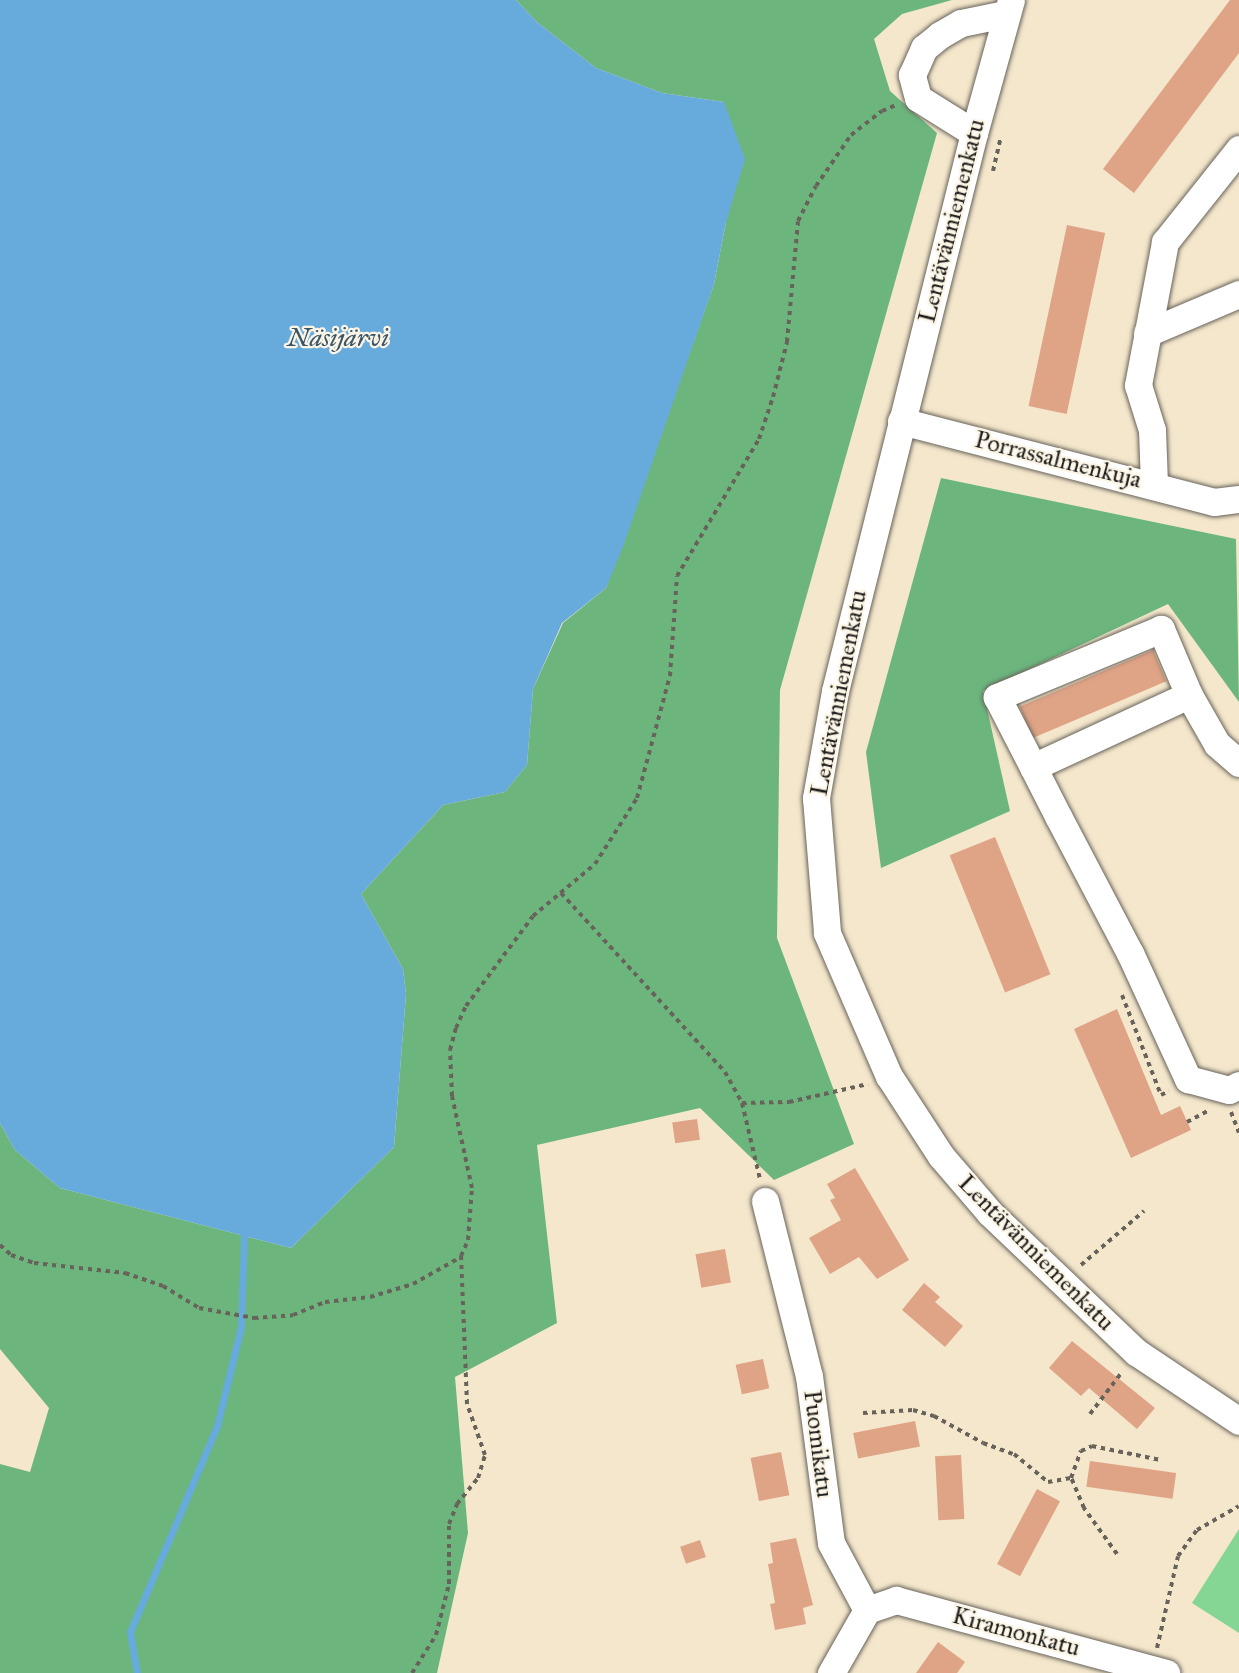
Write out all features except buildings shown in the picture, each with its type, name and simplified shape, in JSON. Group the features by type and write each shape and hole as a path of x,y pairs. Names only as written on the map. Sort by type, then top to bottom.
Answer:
{"street":[{"path":"974,133 918,98 912,75 924,48 961,23 1008,7"},
{"name":"Lentävänniemenkatu","path":"1008,7 974,133 834,691 816,798 826,933 889,1076 941,1156 990,1213 1136,1352 1239,1421"},
{"path":"1154,484 1152,430 1138,385 1166,242 1239,149"},
{"path":"1147,333 1239,294"},
{"name":"Porrassalmenkuja","path":"901,421 1227,501"},
{"path":"1239,763 1217,744 1189,695 1161,630 997,697 1130,953 1188,1079 1229,1090 1239,1085"},
{"path":"1033,767 1189,695"},
{"name":"Puomikatu","path":"765,1201 809,1376 831,1543 867,1610"},
{"name":"Kiramonkatu","path":"867,1610 896,1600 1159,1671"},
{"path":"831,1673 867,1610"}],"path":[{"path":"411,1673 436,1635 444,1605 448,1584 448,1524 457,1504 478,1478 485,1455 467,1404 461,1256 468,1240 472,1188 452,1096 450,1050 456,1028 466,1006 533,916 595,864 637,798 670,676 677,576 759,438 773,397 787,342 798,221 816,186 851,135 882,111 918,98"},
{"path":"989,183 1003,128"},
{"path":"561,893 699,1040 725,1072 742,1103 765,1201"},
{"path":"742,1103 789,1102 864,1086 889,1076"},
{"path":"1080,1266 1144,1211"},
{"path":"0,1245 11,1255 34,1263 125,1273 163,1286 199,1308 229,1316 254,1318 293,1315 325,1302 370,1297 412,1284 461,1256"},
{"path":"1072,1258 1088,1273"},
{"path":"1090,1414 1136,1352"},
{"path":"863,1413 913,1410 934,1416 983,1443 1014,1454 1048,1482 1071,1478"},
{"path":"1117,1554 1084,1508 1071,1478 1081,1451 1092,1446 1161,1460"},
{"path":"1159,1671 1178,1556 1197,1530 1239,1506"}],"green space":[{"path":"516,0 952,0 902,14 874,39 890,91 937,133 780,690 777,938 854,1144 774,1180 700,1108 537,1145 557,1323 455,1377 468,1533 437,1673 0,1673 0,1464 30,1472 49,1408 0,1349 0,1123 15,1150 60,1188 291,1248 394,1147 406,994 403,969 361,894 443,805 505,792 527,765 533,689 563,623 606,588 714,284 726,222 724,102 662,93 596,68 538,23"},
{"path":"941,478 1236,539 1239,702 1168,604 983,691 1010,811 881,868 866,752"},
{"path":"1239,1529 1239,1633 1192,1603"}],"water":[{"name":"Näsijärvi","path":"0,0 516,0 538,23 596,68 662,93 724,102 745,159 726,222 714,284 624,544 606,588 562,623 533,689 527,765 505,792 443,805 361,894 403,969 406,994 394,1147 291,1248 60,1188 15,1150 0,1123"}],"waterway":[{"path":"137,1673 130,1632 217,1426 241,1327 244,1235"}]}
